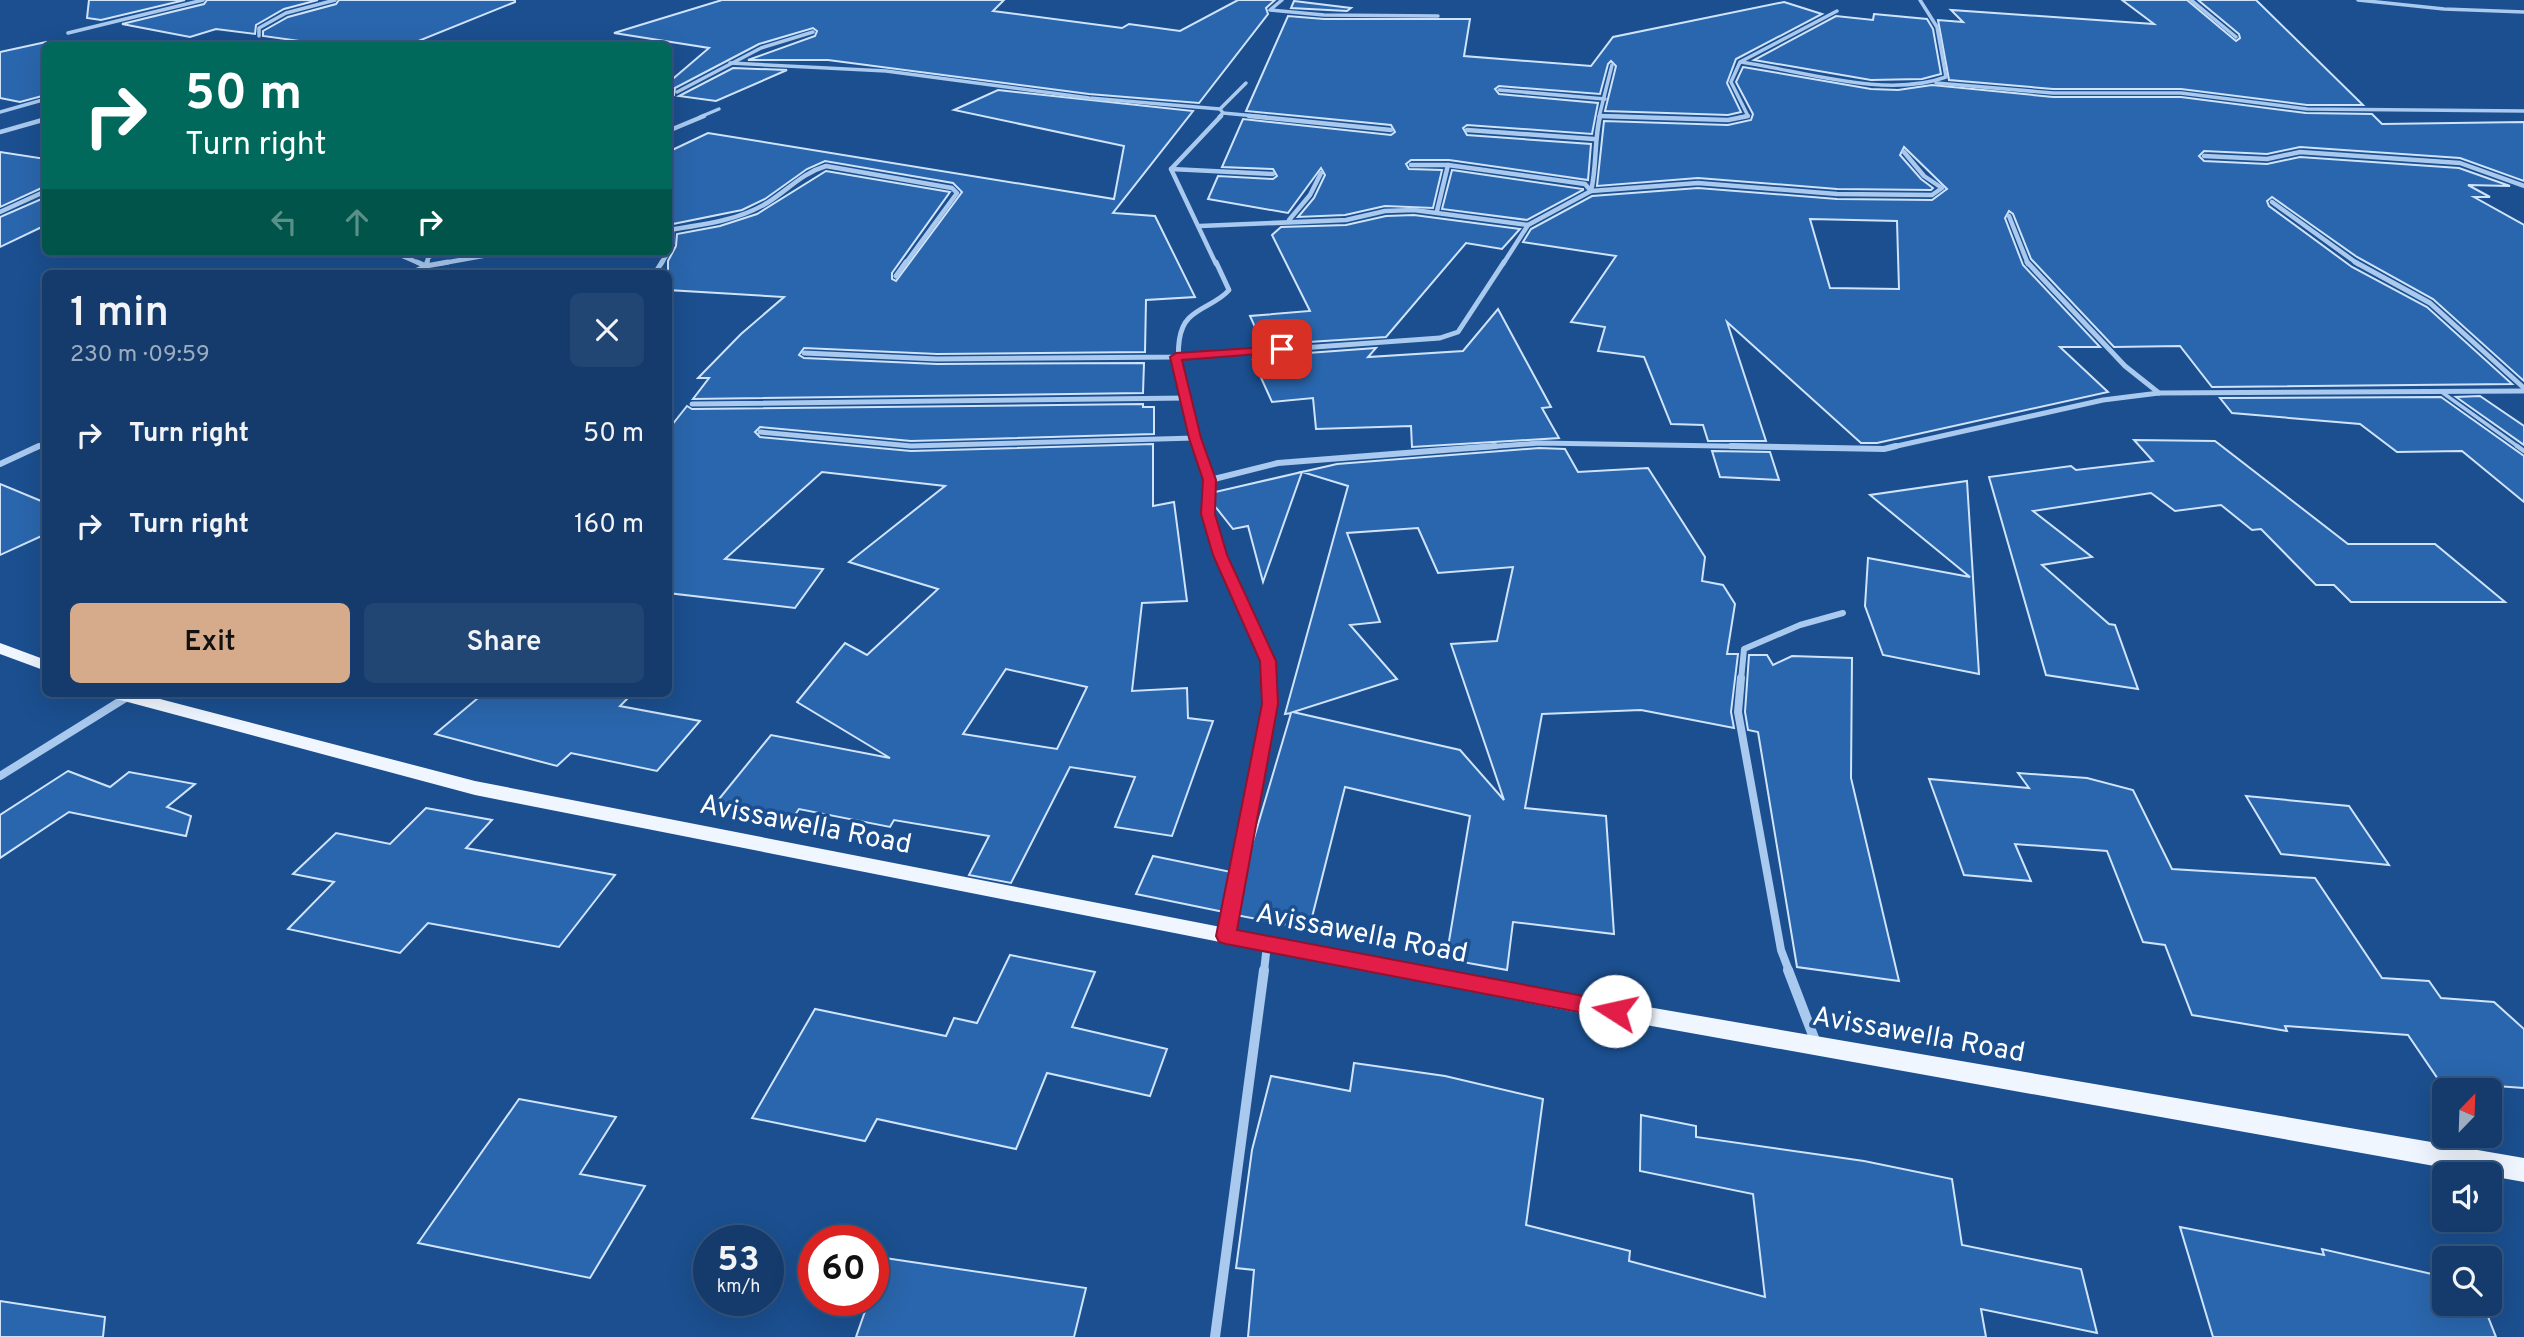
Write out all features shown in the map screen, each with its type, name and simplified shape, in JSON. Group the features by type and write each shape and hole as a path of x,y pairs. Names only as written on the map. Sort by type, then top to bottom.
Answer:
{"main road":[{"path":"0,648 42,664"},
{"name":"Avissawella Road","path":"129,697 475,788 1267,945 2524,1170"}],"street":[{"path":"68,33 203,0"},
{"path":"259,36 258,28 268,20 335,0"},
{"path":"1282,0 1270,10 1324,15 1438,16"},
{"path":"1920,0 1935,13 1939,31 1941,65 1946,77 1936,83"},
{"path":"2192,0 2236,37"},
{"path":"2358,0 2444,9 2524,12"},
{"path":"1600,116 1728,120 1748,116 1731,82 1741,62 1837,11"},
{"path":"677,92 761,48 813,32"},
{"path":"1741,62 1822,77 1894,83 1936,83 2053,93 2181,93 2306,109 2524,111"},
{"path":"730,63 886,71 1088,98 1391,130"},
{"path":"1591,191 1595,174 1594,139 1612,65"},
{"path":"1171,169 1246,83"},
{"path":"1499,90 1605,99"},
{"path":"0,112 42,100"},
{"path":"672,129 719,109"},
{"path":"0,132 42,120"},
{"path":"1467,130 1594,139"},
{"path":"804,353 937,359 1176,357 1440,338 1458,332 1528,225 1591,191 1698,183 1837,194 1932,195 1942,188 1924,176 1904,152"},
{"path":"2204,156 2267,159 2300,152 2460,163 2524,186"},
{"path":"1411,165 1448,165 1585,184 1591,191"},
{"path":"1437,211 1448,165"},
{"path":"672,230 743,213 765,203 810,169 826,166 952,188 957,193 896,276"},
{"path":"1171,169 1273,174"},
{"path":"1171,169 1184,203 1200,226 1214,264 1229,290 1224,299 1194,314 1183,326 1176,357 1195,438 1210,480 1208,514 1220,555 1268,661 1270,693 1226,936"},
{"path":"1289,220 1310,195 1321,173"},
{"path":"0,212 42,193"},
{"path":"2272,202 2358,264 2430,303 2471,337 2524,390"},
{"path":"1200,226 1289,220 1346,220 1385,211 1437,211 1528,225"},
{"path":"2009,216 2027,263 2125,366 2160,393"},
{"path":"402,256 426,266"},
{"path":"426,266 431,256"},
{"path":"417,270 426,266 482,256"},
{"path":"1210,480 1278,463 1539,443 1884,449 2103,400 2160,393 2442,393 2524,390"},
{"path":"692,404 1187,398"},
{"path":"760,432 911,446 1195,438"},
{"path":"0,464 42,445"},
{"path":"1817,1045 1781,950 1738,712 1744,649 1800,625 1843,613"},
{"path":"0,776 118,697"},
{"path":"1215,1337 1267,945"}],"lane":[{"path":"2442,393 2524,451"}],"building":[{"path":"89,0 185,0 101,20 87,18"},
{"path":"207,0 318,0 284,9 256,25 255,34 216,29 190,37 122,24 204,4"},
{"path":"339,0 515,0 416,42 307,42 263,36 263,31 288,17 336,4"},
{"path":"722,0 1004,0 993,11 1122,28 1129,24 1180,31 1238,0 1275,0 1266,8 1268,14 1199,103 1089,94 828,60 748,60 815,36 817,31 813,28 759,44 675,88 674,95 672,80 709,48 614,33"},
{"path":"2122,0 2187,0 2236,41 2240,38 2239,34 2198,0 2256,0 2363,105 2307,105 2181,89 2053,89 1949,80 1938,20 1963,22 1951,10 2154,24"},
{"path":"1294,1 1351,8 1347,11 1291,8"},
{"path":"1784,2 1822,14 1736,59 1727,83 1741,112 1728,115 1605,111 1616,66 1611,61 1600,94 1499,86 1495,89 1499,94 1598,103 1592,134 1467,125 1463,128 1467,135 1591,144 1588,180 1449,160 1411,160 1406,164 1409,169 1442,170 1433,208 1385,206 1345,215 1298,217 1314,198 1325,175 1321,168 1288,213 1208,199 1218,176 1273,179 1277,176 1273,169 1222,167 1243,119 1391,135 1395,132 1391,125 1246,111 1288,16 1324,19 1470,19 1464,56 1591,66 1613,37"},
{"path":"1874,14 1927,19 1933,29 1941,74 1922,79 1871,80 1754,60 1836,16 1873,20"},
{"path":"42,43 42,96 20,102 0,98 0,52"},
{"path":"1743,67 1871,89 1898,90 1932,85 2053,97 2181,97 2306,113 2372,114 2382,124 2524,122 2524,181 2460,158 2300,147 2267,154 2204,151 2199,156 2204,161 2267,164 2300,157 2459,168 2510,186 2468,185 2490,197 2474,197 2524,225 2524,381 2433,299 2357,257 2272,197 2267,201 2269,206 2352,267 2427,307 2512,384 2212,387 2180,346 2114,347 2031,259 2013,214 2009,211 2005,218 2023,265 2100,347 2060,347 2108,392 1877,443 1861,443 1727,322 1766,441 1708,441 1703,425 1671,424 1644,357 1598,351 1605,327 1571,322 1616,256 1523,242 1531,229 1592,196 1698,188 1837,199 1932,200 1947,189 1904,147 1900,155 1921,179 1933,188 1931,190 1837,189 1698,178 1597,186 1604,121 1728,125 1751,120 1753,114 1736,82","holes":["1810,219 1897,221 1899,289 1830,288"]},
{"path":"733,68 787,70 716,101 679,96"},
{"path":"998,90 1193,111 1113,213 1155,216 1195,297 1146,300 1145,352 937,354 804,348 799,355 804,358 937,364 1144,363 1143,393 693,399 709,378 698,378 741,334 784,297 672,290 672,270 668,270 668,261 676,246 677,234 720,226 757,214 826,171 950,192 892,273 892,279 896,281 962,192 953,183 825,161 807,169 765,199 742,210 672,224 672,150 708,133 1114,199 1124,146 954,110"},
{"path":"0,152 42,158 42,188 0,207"},
{"path":"1452,170 1583,190 1527,220 1442,209"},
{"path":"42,199 42,227 0,247 0,217"},
{"path":"1414,215 1520,229 1502,249 1466,243 1386,337 1263,345 1250,316 1310,311 1272,235 1281,227 1346,225 1386,216"},
{"path":"1498,309 1551,407 1542,408 1559,438 1412,447 1411,426 1316,429 1313,398 1272,402 1253,360 1269,358 1268,356 1376,348 1368,357 1463,351"},
{"path":"2480,396 2524,426 2524,445 2456,397"},
{"path":"2441,397 2524,456 2524,502 2462,451 2397,452 2360,424 2232,413 2220,398"},
{"path":"1143,404 1143,407 1154,407 1154,434 911,441 760,427 755,432 760,437 911,451 1153,444 1153,506 1174,502 1187,601 1142,603 1132,691 1187,688 1188,718 1213,721 1172,836 1115,827 1135,777 1070,767 1011,883 969,875 989,836 894,820 890,827 799,809 790,822 715,804 771,735 890,758 797,702 845,643 867,655 938,589 849,562 945,486 822,472 725,559 823,569 795,608 672,593 672,425 687,406 692,409","holes":["1006,669 1087,687 1057,749 963,734"]},
{"path":"2134,440 2215,441 2348,544 2435,544 2505,602 2351,602 2334,585 2316,585 2261,529 2252,530 2221,505 2175,511 2151,493 2033,511 2092,557 2042,565 2109,624 2115,625 2138,689 2046,675 1989,477 2071,466 2076,470 2153,461"},
{"path":"1539,448 1565,449 1578,472 1648,468 1705,557 1702,581 1723,585 1735,604 1727,654 1738,654 1731,712 1734,728 1641,710 1542,714 1525,808 1606,816 1614,934 1513,922 1507,970 1446,959 1470,816 1345,787 1309,929 1236,915 1246,865 1291,713 1285,714 1348,486 1302,472 1337,464","holes":["1418,528 1438,573 1513,567 1497,641 1451,644 1504,800 1460,750 1293,712 1397,679 1350,625 1380,622 1347,533"]},
{"path":"1712,451 1770,452 1779,480 1720,477"},
{"path":"1302,472 1263,582 1248,526 1233,529 1214,505 1215,492"},
{"path":"1967,481 1979,674 1883,655 1865,606 1868,558 1970,577 1870,495"},
{"path":"0,484 42,501 42,536 0,555"},
{"path":"1749,655 1767,655 1773,665 1792,656 1852,658 1851,778 1899,981 1797,967 1758,732 1748,730 1745,712"},
{"path":"479,697 629,697 620,706 700,721 657,771 571,753 557,766 435,734"},
{"path":"68,771 110,787 129,772 195,784 167,807 191,816 186,836 69,812 0,858 0,815"},
{"path":"2018,773 2087,778 2133,790 2172,869 2315,878 2382,978 2429,981 2441,998 2494,1002 2524,1029 2524,1088 2502,1086 2502,1078 2437,1078 2408,1035 2285,1026 2287,1031 2192,1015 2165,945 2143,942 2107,851 2015,844 2031,881 1964,875 1929,779 2029,788"},
{"path":"2246,796 2349,806 2389,865 2281,854"},
{"path":"426,808 492,820 466,848 615,875 559,947 428,923 400,953 288,929 334,882 293,874 336,833 390,844"},
{"path":"1153,856 1231,872 1224,912 1136,894"},
{"path":"1010,955 1095,972 1072,1027 1167,1049 1150,1096 1047,1073 1016,1149 877,1119 865,1141 752,1118 815,1009 946,1036 954,1018 977,1023"},
{"path":"1354,1063 1445,1076 1543,1099 1526,1225 1630,1251 1629,1261 1765,1297 1753,1194 1640,1171 1641,1115 1696,1126 1696,1137 1864,1161 1952,1179 1962,1245 2081,1269 2097,1333 1981,1309 1986,1337 1248,1337 1254,1270 1236,1268 1252,1150 1271,1076 1350,1091"},
{"path":"519,1099 616,1117 580,1174 645,1186 590,1278 418,1243"},
{"path":"2180,1227 2324,1255 2322,1249 2432,1274 2432,1316 2488,1316 2496,1337 2213,1337"},
{"path":"889,1259 1086,1288 1074,1337 856,1337 863,1316 889,1316"},
{"path":"0,1301 105,1317 103,1337 0,1337"}],"route":[{"path":"1282,349 1176,357 1195,438 1210,480 1208,514 1220,555 1268,661 1270,704 1226,936 1615,1011"}]}
